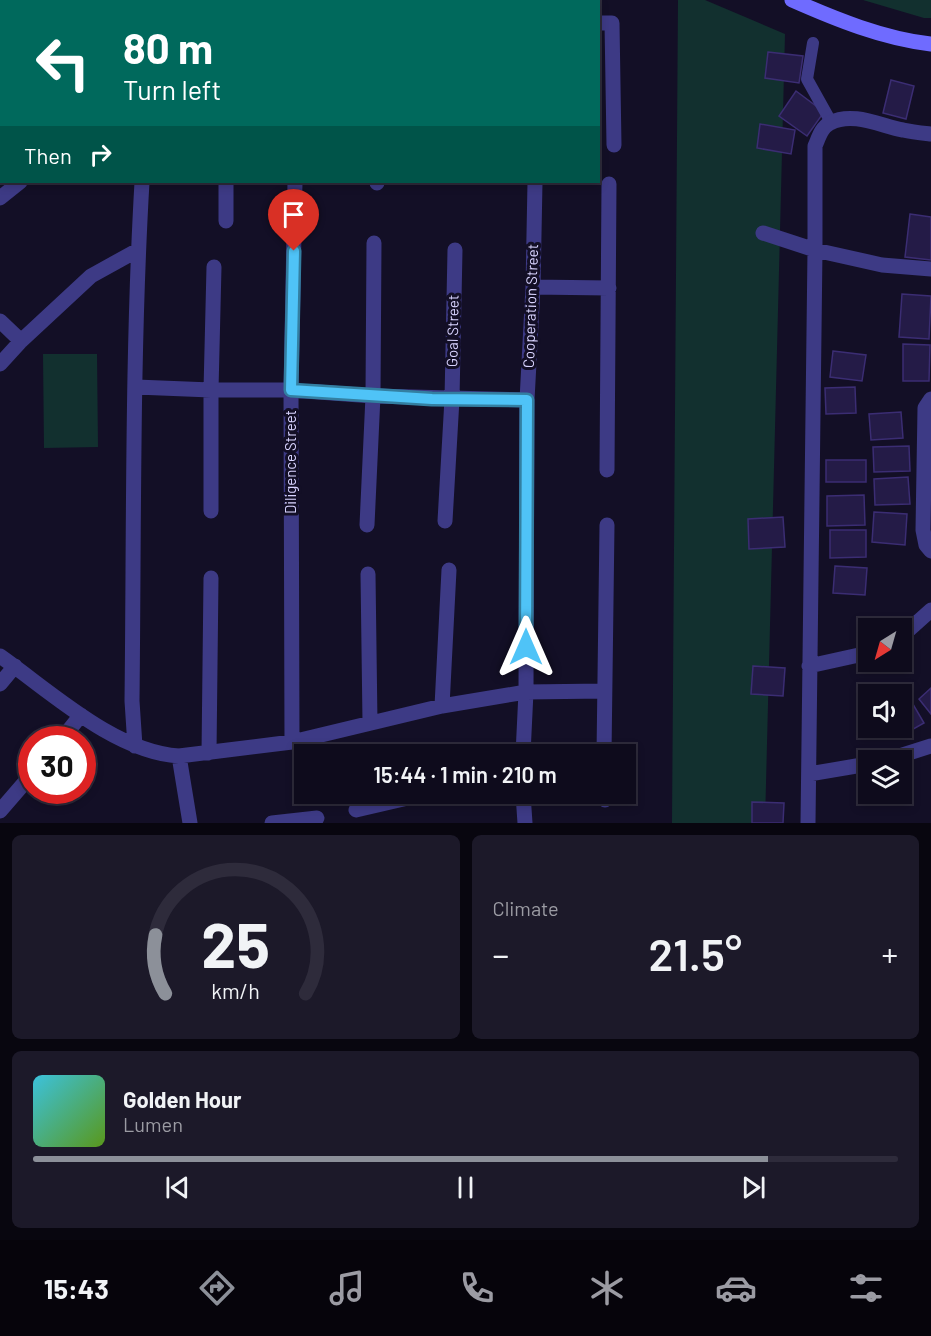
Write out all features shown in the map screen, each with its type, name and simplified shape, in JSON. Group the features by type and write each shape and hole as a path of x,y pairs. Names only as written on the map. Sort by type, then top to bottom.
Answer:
{"main road":[{"path":"792,0 836,19 915,42 931,44"}],"street":[{"path":"600,23 612,23 614,145"},
{"path":"808,823 815,146 821,130 831,122 849,119 865,120 902,130 931,134"},
{"path":"0,198 19,183"},
{"path":"135,746 132,690 138,250 142,183"},
{"path":"226,183 226,221"},
{"name":"Diligence Street","path":"292,742 291,390 295,183"},
{"name":"Cooperation Street","path":"523,744 526,692 527,400 533,287 535,183"},
{"path":"608,470 609,184"},
{"path":"763,233 815,250 882,265 931,269"},
{"path":"367,525 374,396 374,243"},
{"path":"0,364 21,341 91,276 138,250"},
{"name":"Goal Street","path":"445,520 452,399 455,250"},
{"path":"211,512 214,267"},
{"path":"533,287 609,288"},
{"path":"0,321 21,341"},
{"path":"136,387 291,390 374,396 527,400"},
{"path":"931,399 925,408 923,530 926,545 931,551"},
{"path":"604,744 607,525"},
{"path":"442,706 449,570"},
{"path":"368,574 370,723"},
{"path":"209,753 211,578"},
{"path":"912,627 931,610"},
{"path":"809,666 858,655"},
{"path":"0,656 81,715 135,746 161,755 179,756 292,742 442,706 526,692 604,691"},
{"path":"0,684 15,666"},
{"path":"72,726 81,715"},
{"path":"912,752 931,746"},
{"path":"179,756 190,823"},
{"path":"809,774 858,766"},
{"path":"0,812 18,791"},
{"path":"356,810 382,804"},
{"path":"524,804 525,823"},
{"path":"272,823 317,818"}],"lane":[{"path":"813,44 807,79 831,122"}],"green space":[{"path":"678,0 705,0 785,34 765,823 672,823"},
{"path":"863,0 931,0 931,18 924,18"},
{"path":"43,354 97,354 98,447 44,448"}],"building":[{"path":"768,52 803,56 799,83 765,78"},
{"path":"891,80 914,86 906,119 883,113"},
{"path":"796,91 824,112 807,136 779,116"},
{"path":"760,124 795,130 791,154 757,148"},
{"path":"910,214 931,217 931,260 905,257"},
{"path":"902,294 931,296 929,339 899,337"},
{"path":"903,344 930,345 929,381 903,381"},
{"path":"833,351 866,355 862,381 830,377"},
{"path":"855,387 856,413 826,414 825,388"},
{"path":"901,412 903,438 871,440 869,414"},
{"path":"909,446 910,471 874,472 873,447"},
{"path":"826,460 866,460 866,482 826,482"},
{"path":"908,477 910,504 875,505 874,479"},
{"path":"864,495 865,525 827,526 827,496"},
{"path":"874,512 907,514 905,545 872,542"},
{"path":"783,517 785,547 749,549 748,519"},
{"path":"830,530 866,530 866,557 830,558"},
{"path":"835,566 867,568 865,595 833,593"},
{"path":"753,666 785,668 783,696 751,694"},
{"path":"931,688 931,714 919,699"},
{"path":"912,703 924,723 912,730"},
{"path":"752,802 784,803 783,823 752,823"}],"route":[{"path":"294,251 291,390 432,399 527,400 526,647"}]}
